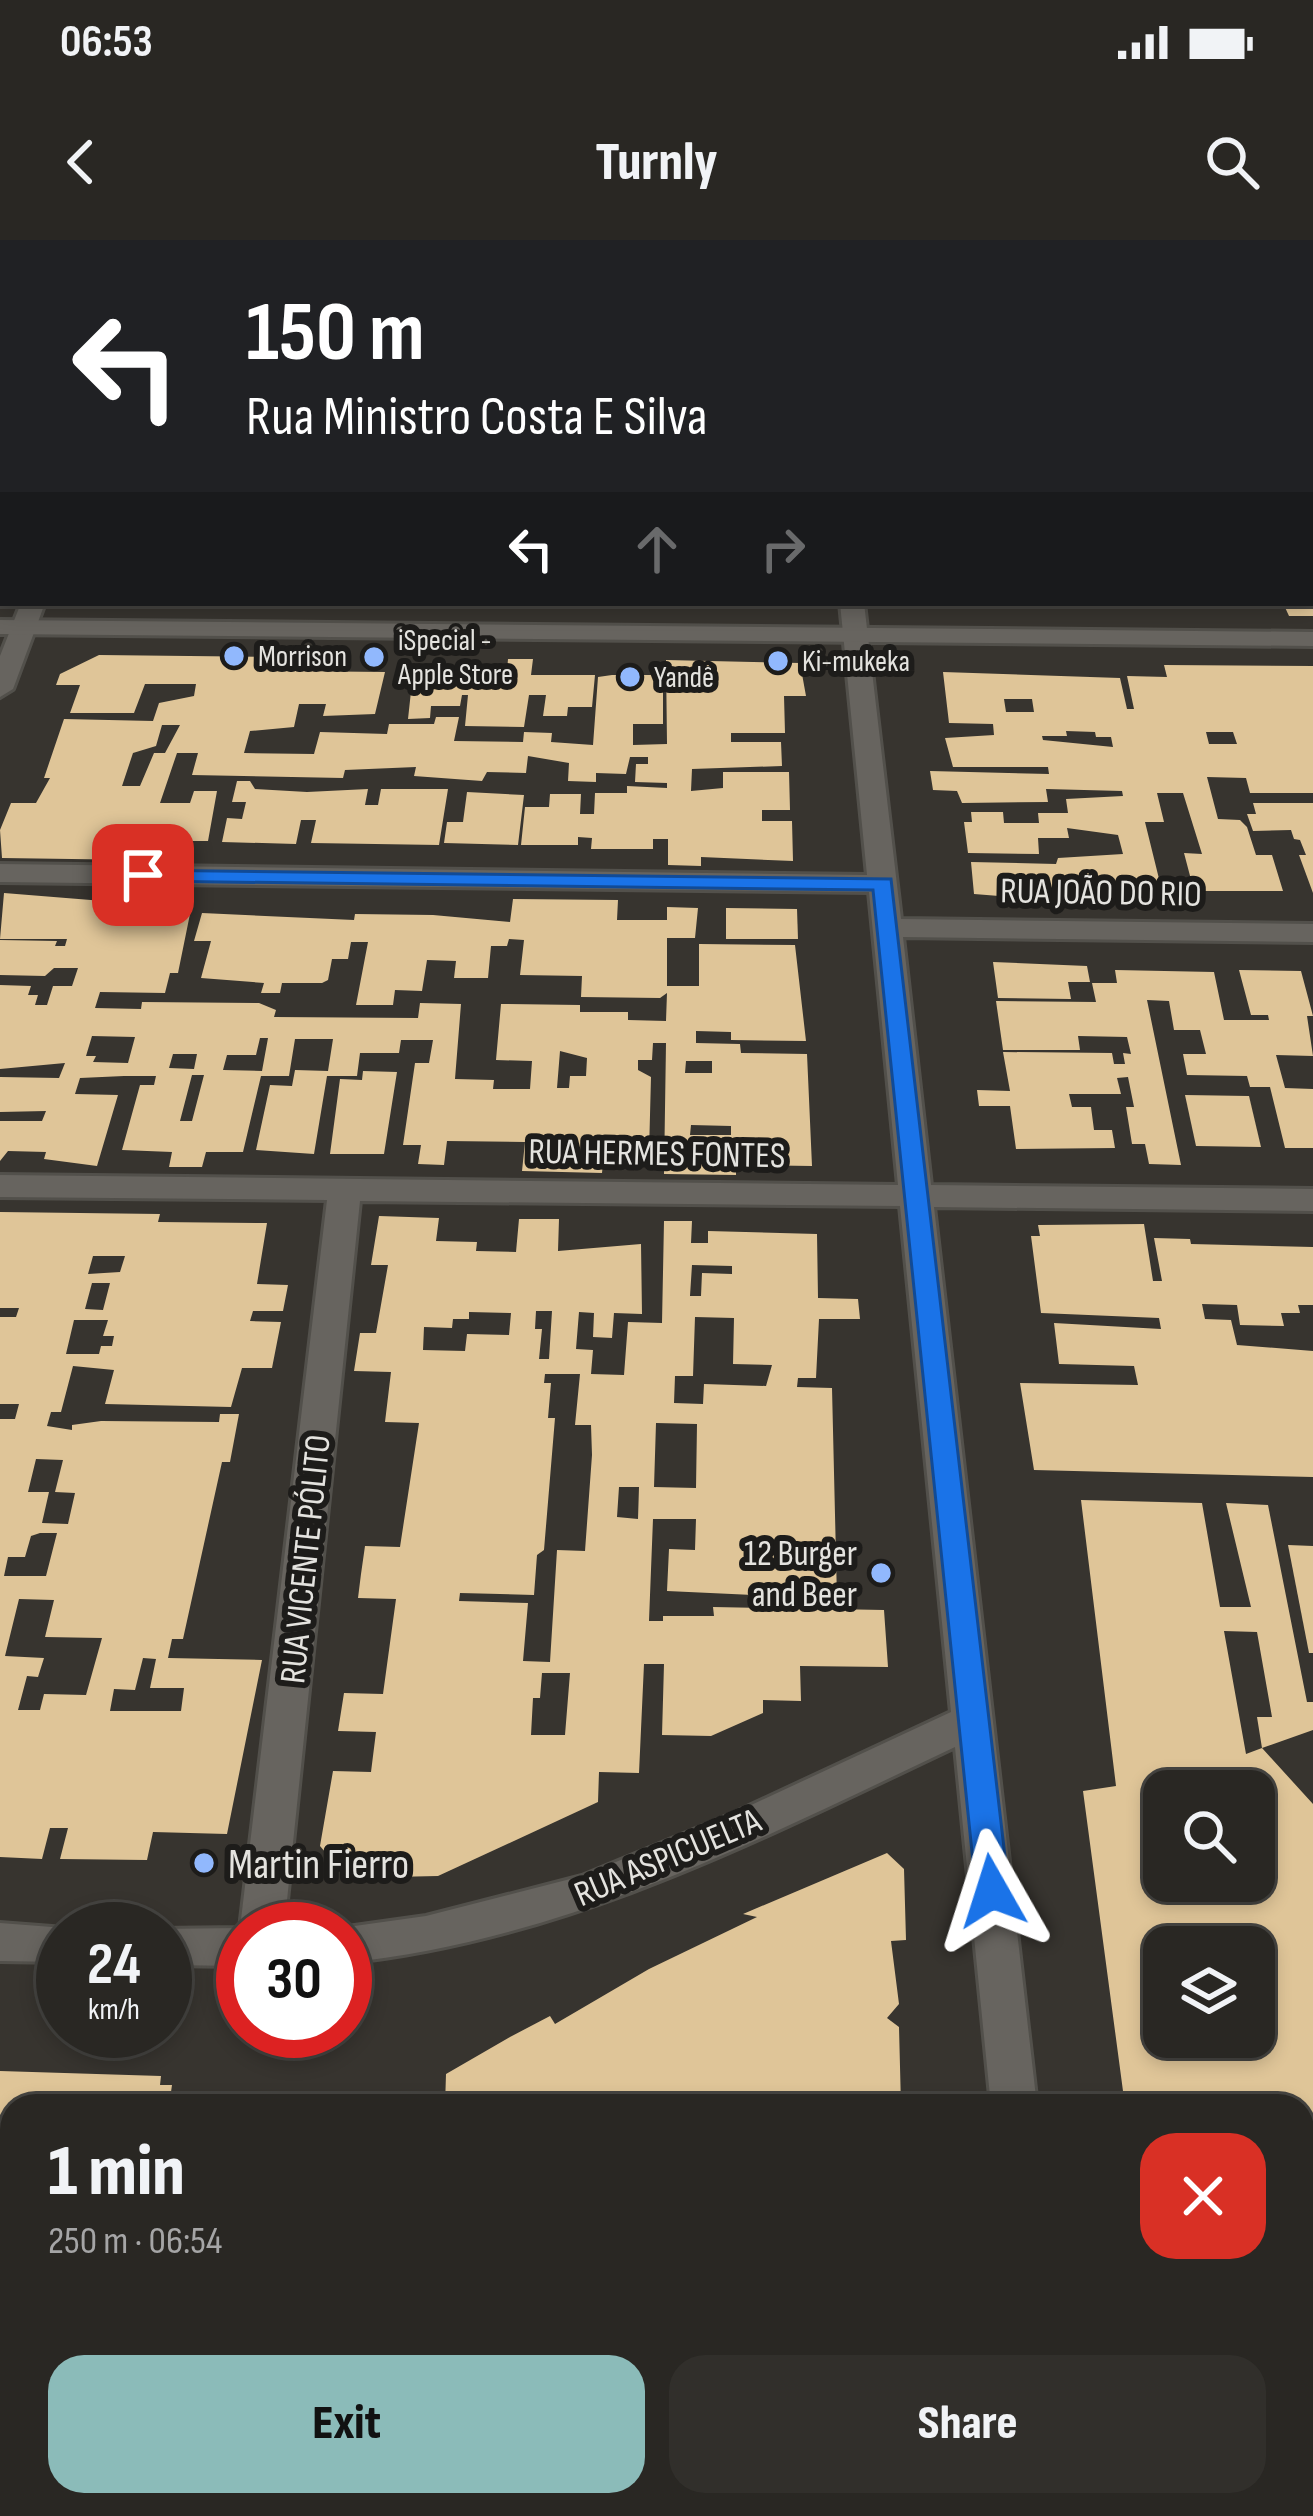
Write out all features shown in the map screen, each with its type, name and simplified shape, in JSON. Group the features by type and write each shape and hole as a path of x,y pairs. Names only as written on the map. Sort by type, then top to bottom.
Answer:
{"street":[{"path":"0,688 20,619 855,620 1313,639"},
{"path":"855,620 1013,2094"},
{"path":"0,873 884,884"},
{"name":"RUA JOÃO DO RIO","path":"888,928 1313,933"},
{"name":"RUA HERMES FONTES","path":"0,1186 1313,1200"},
{"name":"RUA VICENTE PÓLITO","path":"265,1902 344,1189"},
{"name":"RUA ASPICUELTA","path":"372,1943 415,1942 516,1918 571,1898 975,1718"},
{"path":"0,1942 36,1943"}],"building":[{"path":"576,606 802,606 802,609"},
{"path":"1284,606 1313,606 1313,616 1289,616"},
{"path":"99,655 291,657 288,671 385,672 375,714 323,716 326,704 299,704 294,727 250,731 244,753 314,754 320,732 387,734 389,724 434,724 436,717 459,717 454,741 523,742 524,732 552,733 551,742 593,745 598,677 612,675 663,675 663,724 633,724 633,745 667,744 666,660 800,663 806,696 784,696 785,733 731,733 731,742 781,742 782,766 692,769 691,791 723,788 723,772 789,772 790,810 762,810 762,821 792,821 793,861 701,857 701,866 668,865 668,839 653,839 653,849 591,849 592,838 578,837 578,845 521,845 525,807 549,807 550,794 581,794 580,814 594,814 595,793 627,793 627,786 667,788 667,783 635,782 636,764 648,764 648,757 630,757 626,774 596,773 596,782 568,781 569,763 528,756 526,773 487,772 482,781 414,776 416,767 345,770 343,778 192,775 198,753 177,753 160,803 190,803 194,791 217,791 208,841 148,841 141,860 2,858 0,830 11,803 36,803 50,778 44,778 64,719 153,721 159,703 194,696 196,684 145,684 134,713 70,713 80,685 56,685 60,674","holes":["162,725 180,725 165,753 154,753 140,786 122,786 133,753 156,746"]},
{"path":"508,659 533,659 531,675 595,675 592,707 568,707 567,716 543,716 546,695 529,695 524,727 465,726 468,695 462,695 460,706 431,706 430,718 408,719 413,673 507,671"},
{"path":"1164,665 1313,666 1313,793 1250,793 1246,778 1207,777 1218,819 1240,820 1247,827 1256,855 1272,855 1283,891 1194,891 1184,853 1202,854 1183,793 1157,793 1164,822 1145,822 1162,891 1108,891 1112,905 974,894 971,862 1056,864 1058,858 1123,854 1118,835 1067,828 1069,838 1038,838 1039,854 968,853 964,822 972,822 971,812 1003,812 1004,823 1039,823 1038,813 1068,813 1066,799 1123,796 1122,791 1046,789 1048,802 962,803 957,791 933,790 930,771 1049,774 1048,767 953,767 945,738 994,735 993,724 949,723 943,672 1120,678 1127,709 1134,709 1127,676 1167,677","holes":["1004,699 1032,699 1034,712 1006,712","1066,731 1095,732 1096,737 1111,737 1113,747 1043,740 1042,736 1067,736","1206,732 1233,732 1237,744 1209,744"]},
{"path":"237,781 250,781 255,789 368,789 365,805 378,805 381,789 448,789 439,845 311,843 316,820 301,820 296,844 222,842 227,818 242,819 246,802 232,802"},
{"path":"467,792 524,795 518,845 444,843 447,822 463,822"},
{"path":"1253,803 1313,803 1313,893 1299,855 1306,855 1300,840 1294,839 1291,830 1253,831 1247,814 1256,814"},
{"path":"4,893 128,903 126,908 191,909 178,973 170,973 165,993 100,992 95,1008 141,1009 142,1002 259,1003 276,1010 274,1017 418,1018 420,1003 461,1004 455,1079 494,1080 493,1089 530,1089 532,1061 496,1060 501,1004 580,1005 580,1012 628,1012 628,1020 666,1021 667,993 660,998 581,997 582,976 520,975 524,940 509,939 507,946 491,946 488,978 454,978 456,961 427,960 422,991 395,990 393,1005 356,1005 368,942 351,942 348,959 332,959 328,980 322,983 282,983 280,993 261,993 264,983 201,978 211,941 194,941 202,913 354,920 355,914 433,915 510,922 513,899 618,900 617,920 667,920 667,907 698,908 695,938 667,938 667,986 699,986 699,944 795,945 806,1041 731,1040 731,1032 696,1031 696,1043 740,1044 741,1053 807,1054 812,1166 736,1165 736,1175 664,1174 666,1043 653,1043 652,1060 638,1060 638,1070 651,1077 649,1153 604,1153 602,1173 522,1171 525,1142 447,1141 444,1165 418,1164 421,1145 403,1145 415,1063 429,1063 433,1040 401,1040 399,1053 360,1053 357,1076 327,1076 314,1154 256,1150 270,1085 292,1086 295,1070 328,1071 333,1039 295,1039 289,1076 261,1076 243,1152 206,1152 202,1167 169,1167 172,1152 122,1150 140,1085 154,1085 156,1076 124,1076 80,1078 75,1094 118,1095 97,1166 44,1159 46,1152 8,1151 0,1161 0,1121 42,1121 46,1111 0,1112 0,1077 59,1078 65,1063 0,1069 0,985 31,986 28,995 38,995 35,1005 47,1005 53,986 72,986 78,968 54,968 45,976 0,975 0,940 57,941 55,946 65,946 67,939 0,939","holes":["92,1036 135,1037 128,1063 93,1062 96,1056 86,1056","260,1038 268,1038 262,1071 223,1070 227,1055 256,1055","560,1051 587,1058 586,1076 570,1076 569,1088 557,1088","173,1054 197,1054 194,1069 169,1068","686,1061 712,1061 712,1073 685,1073","192,1075 204,1075 192,1121 180,1121","691,1125 731,1126 731,1135 690,1135"]},
{"path":"726,908 797,909 798,939 726,939"},
{"path":"993,962 1087,966 1090,982 1068,982 1071,999 998,998"},
{"path":"1115,970 1214,972 1224,1020 1269,1020 1268,1015 1251,1015 1239,970 1301,971 1313,1016 1307,1016 1313,1056 1276,1055 1285,1088 1313,1089 1313,1148 1285,1148 1270,1087 1250,1087 1247,1076 1187,1075 1183,1054 1206,1054 1200,1030 1174,1030 1169,1001 1147,1000 1181,1165 1149,1164 1145,1144 1132,1144 1126,1107 1134,1107 1128,1077 1117,1078 1121,1094 1069,1094 1072,1107 1091,1107 1094,1130 1112,1130 1115,1148 1016,1149 1010,1106 979,1106 977,1090 1010,1091 1003,1052 1112,1053 1114,1064 1125,1064 1123,1053 1131,1054 1127,1037 1078,1036 1080,1050 1003,1050 996,1001 1096,1002 1092,983 1117,983"},
{"path":"363,1071 397,1072 384,1154 330,1154 340,1079 362,1080"},
{"path":"1185,1095 1249,1096 1261,1147 1196,1146"},
{"path":"0,1212 160,1214 158,1222 267,1223 257,1284 288,1285 283,1311 253,1311 250,1321 281,1322 272,1368 242,1368 231,1407 105,1404 114,1370 73,1366 61,1412 51,1412 47,1426 72,1430 72,1425 101,1421 219,1422 220,1414 239,1414 230,1462 222,1462 183,1639 172,1639 168,1658 262,1660 227,1834 153,1832 147,1860 60,1859 68,1828 50,1828 42,1859 0,1857 0,1419 15,1419 19,1404 0,1404 0,1317 16,1317 19,1308 0,1308","holes":["93,1256 125,1256 120,1272 88,1274","92,1283 110,1283 103,1310 85,1309","74,1320 108,1320 103,1336 114,1336 112,1346 101,1346 99,1354 66,1354","36,1459 63,1460 55,1492 75,1493 68,1524 42,1523 49,1492 28,1492","57,1533 46,1576 4,1576 8,1557 25,1557 31,1536","19,1599 54,1600 45,1637 102,1638 86,1695 44,1694 40,1710 18,1710 27,1676 38,1677 44,1658 5,1656","143,1658 156,1659 150,1688 184,1688 181,1711 110,1711 114,1689 135,1690"]},
{"path":"379,1216 439,1218 436,1241 477,1242 476,1251 516,1252 519,1219 559,1219 558,1251 641,1244 642,1314 614,1313 612,1338 593,1337 594,1313 579,1312 576,1349 593,1350 591,1374 624,1375 628,1322 662,1323 664,1221 692,1221 691,1243 708,1243 708,1231 817,1234 818,1298 858,1299 860,1319 819,1319 816,1378 798,1378 797,1387 832,1388 837,1599 667,1591 669,1549 695,1550 696,1519 653,1519 649,1621 663,1621 663,1616 714,1616 713,1607 884,1610 888,1667 800,1666 801,1701 763,1700 763,1713 711,1736 662,1735 664,1664 644,1664 639,1773 599,1772 598,1802 438,1876 347,1878 320,1846 333,1771 371,1772 376,1732 338,1731 344,1693 383,1694 396,1599 358,1598 365,1546 400,1547 419,1423 385,1422 391,1372 354,1371 360,1333 376,1333 388,1265 371,1265","holes":["692,1265 732,1266 732,1274 702,1273 701,1296 690,1296","536,1311 552,1311 549,1359 539,1359 542,1329 535,1329","469,1312 511,1313 509,1335 467,1334 465,1351 423,1350 424,1327 452,1328 453,1319 469,1319","695,1317 734,1318 733,1364 772,1365 766,1386 704,1384 703,1404 674,1403 675,1376 693,1376","545,1374 580,1374 575,1425 591,1425 585,1551 557,1550 550,1662 523,1661 528,1603 459,1601 460,1593 534,1595 537,1555 544,1550 555,1418 548,1418 551,1383 544,1383","656,1423 697,1424 696,1488 654,1487","619,1487 639,1487 638,1519 617,1517","542,1673 570,1673 565,1735 531,1735 533,1698 540,1698"]},
{"path":"1144,1224 1153,1281 1162,1281 1154,1238 1190,1239 1191,1244 1313,1247 1313,1305 1298,1305 1300,1313 1281,1313 1284,1326 1240,1325 1237,1305 1202,1304 1205,1319 1231,1320 1237,1345 1313,1351 1313,1477 1034,1470 1020,1383 1138,1385 1134,1366 1059,1364 1054,1323 1161,1329 1159,1318 1041,1313 1031,1236 1040,1236 1038,1225"},
{"path":"1081,1500 1202,1503 1220,1607 1251,1607 1226,1503 1268,1505 1307,1702 1313,1702 1313,1730 1262,1748 1313,1804 1313,2094 1123,2094 1083,1791 1116,1786","holes":["1224,1631 1257,1632 1272,1717 1257,1717 1262,1748 1246,1754"]},
{"path":"1288,1545 1313,1546 1313,1653 1309,1653"},
{"path":"887,1853 904,1869 906,1940 891,1941 899,2004 887,2018 899,2027 901,2094 445,2094 446,2074 550,2016 555,2024 649,1969 757,1917 743,1914"},
{"path":"0,2071 161,2076 160,2085 172,2085 171,2094 0,2094"}],"place":[{"name":"Morrison","path":"234,656"},
{"name":"iSpecial - Apple Store","path":"374,657"},
{"name":"Ki-mukeka","path":"778,661"},
{"name":"Yandê","path":"630,677"},
{"name":"12 Burger and Beer","path":"881,1573"},
{"name":"Martin Fierro","path":"204,1863"}],"route":[{"path":"143,875 884,884 992,1891"}]}
